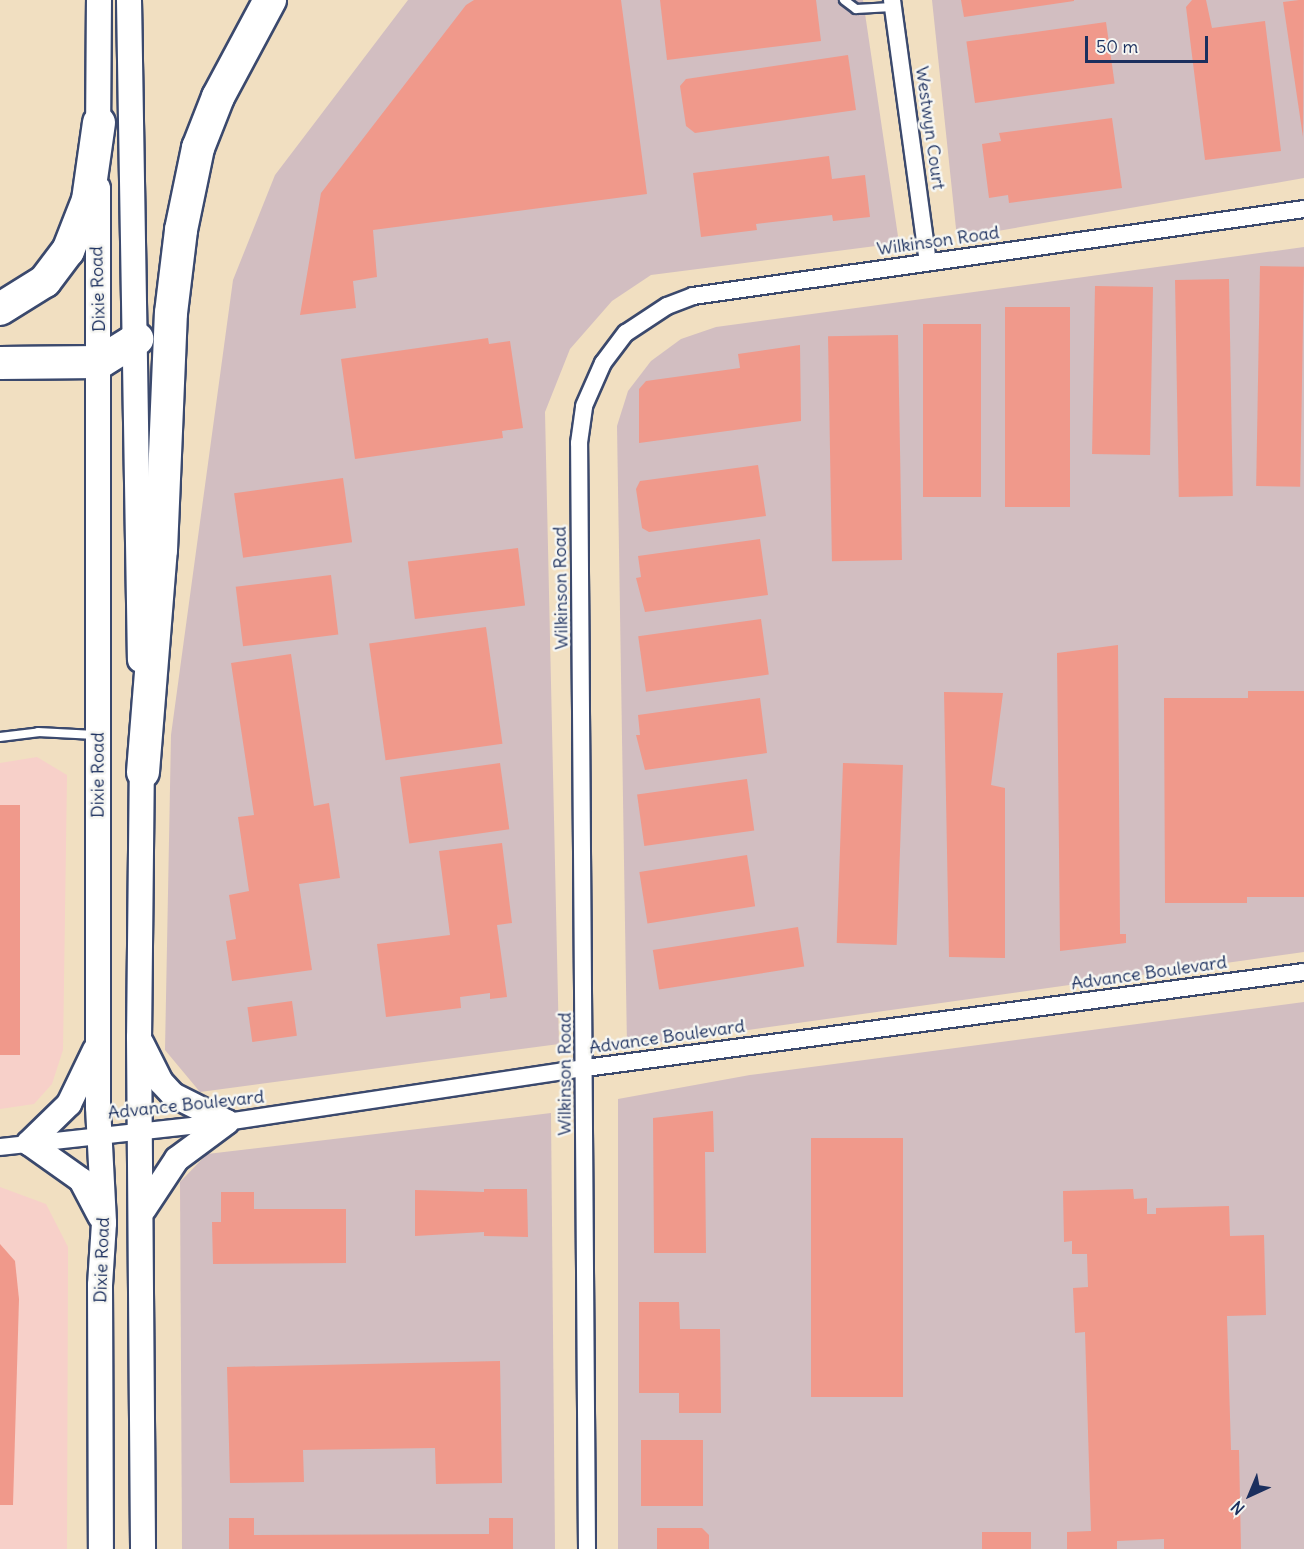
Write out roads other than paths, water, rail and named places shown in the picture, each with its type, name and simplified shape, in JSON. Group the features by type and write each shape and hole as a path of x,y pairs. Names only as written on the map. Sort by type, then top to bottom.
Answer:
{"highway":[{"path":"143,772 161,550 171,313 181,230 198,148 218,97 270,0"},
{"path":"0,309 45,281 68,251 88,200 99,123"},
{"path":"0,363 100,362 136,339"}],"main road":[{"name":"Dixie Road","path":"99,0 96,259 100,362 99,1040 104,1223 100,1285 101,1549"},
{"name":"Dixie Road","path":"129,0 136,339 134,449 143,772 138,1037 143,1211 143,1549"},
{"path":"138,1037 161,1082 173,1095 227,1122 177,1159 143,1211"},
{"path":"99,1040 69,1104 29,1143 81,1180 104,1223"}],"street":[{"name":"Westwyn Court","path":"892,4 928,262"},
{"name":"Wilkinson Road","path":"587,1549 579,443 584,406 603,363 626,333 667,306 721,290 1304,209"},
{"name":"Advance Boulevard","path":"0,1147 141,1129 227,1122 585,1068 1304,972"}],"lane":[{"path":"844,0 856,9 892,4"},
{"path":"0,737 38,732 98,736"}]}
